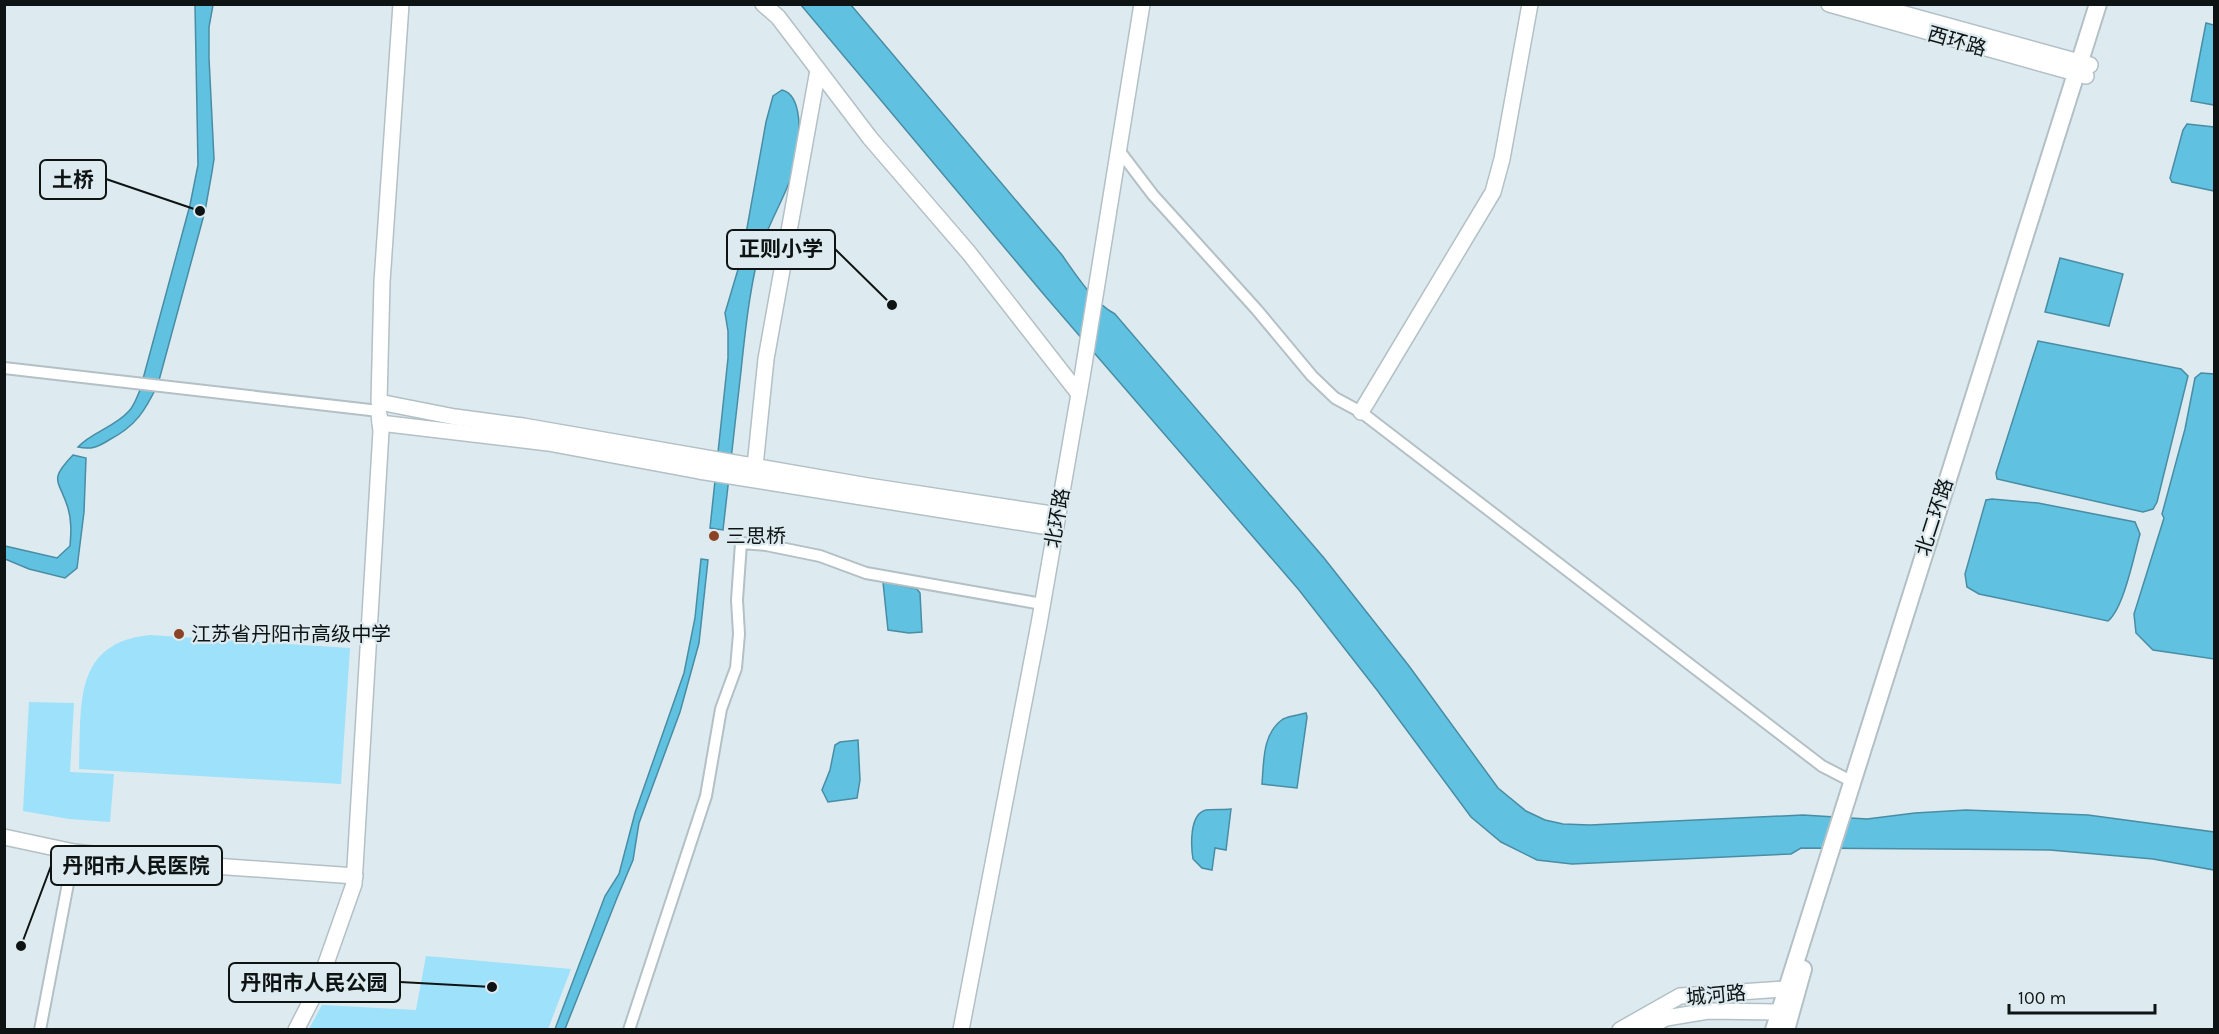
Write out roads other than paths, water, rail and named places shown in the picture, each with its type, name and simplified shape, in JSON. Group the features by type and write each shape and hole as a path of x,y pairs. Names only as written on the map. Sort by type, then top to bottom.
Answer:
{"main road":[{"name":"北二环路","path":"1774,1029 1785,989 1851,799 2083,70 2098,4"},
{"name":"北二环路","path":"1851,799 1851,781 2083,70 2109,4"},
{"name":"北二环路","path":"1786,1029 1831,860"}],"street":[{"path":"296,1029 326,968 355,876 379,412 382,282 401,4"},
{"path":"763,4 778,17 870,138 969,253 1079,394"},
{"name":"北环路","path":"961,1029 1057,522 1142,4"},
{"path":"1361,412 1494,192 1530,4"},
{"name":"西环路","path":"1829,4 2083,70"},
{"name":"西环路","path":"1868,4 2083,70"},
{"path":"755,473 766,359 818,70"},
{"path":"1118,149 1153,195 1257,310 1312,376 1335,398 1361,412 1822,766 1851,781"},
{"path":"4,368 379,412 455,417 523,426 700,464"},
{"path":"379,412 548,443 700,464 1057,522"},
{"path":"629,1029 706,796 721,709 736,668 741,543 765,545 820,556 866,573 1042,604"},
{"path":"4,837 74,852 186,864 355,876"},
{"path":"40,1029 74,852"},
{"name":"城河路","path":"1620,1029 1680,996 1785,989"},
{"name":"城河路","path":"1644,1029 1666,1018 1708,1011 1778,1012"}],"place":[{"name":"土桥","path":"200,211"},
{"name":"正则小学","path":"892,305"},
{"name":"三思桥","path":"714,536"},
{"name":"江苏省丹阳市高级中学","path":"179,634"},
{"name":"丹阳市人民医院","path":"21,946"},
{"name":"丹阳市人民公园","path":"492,987"}]}
